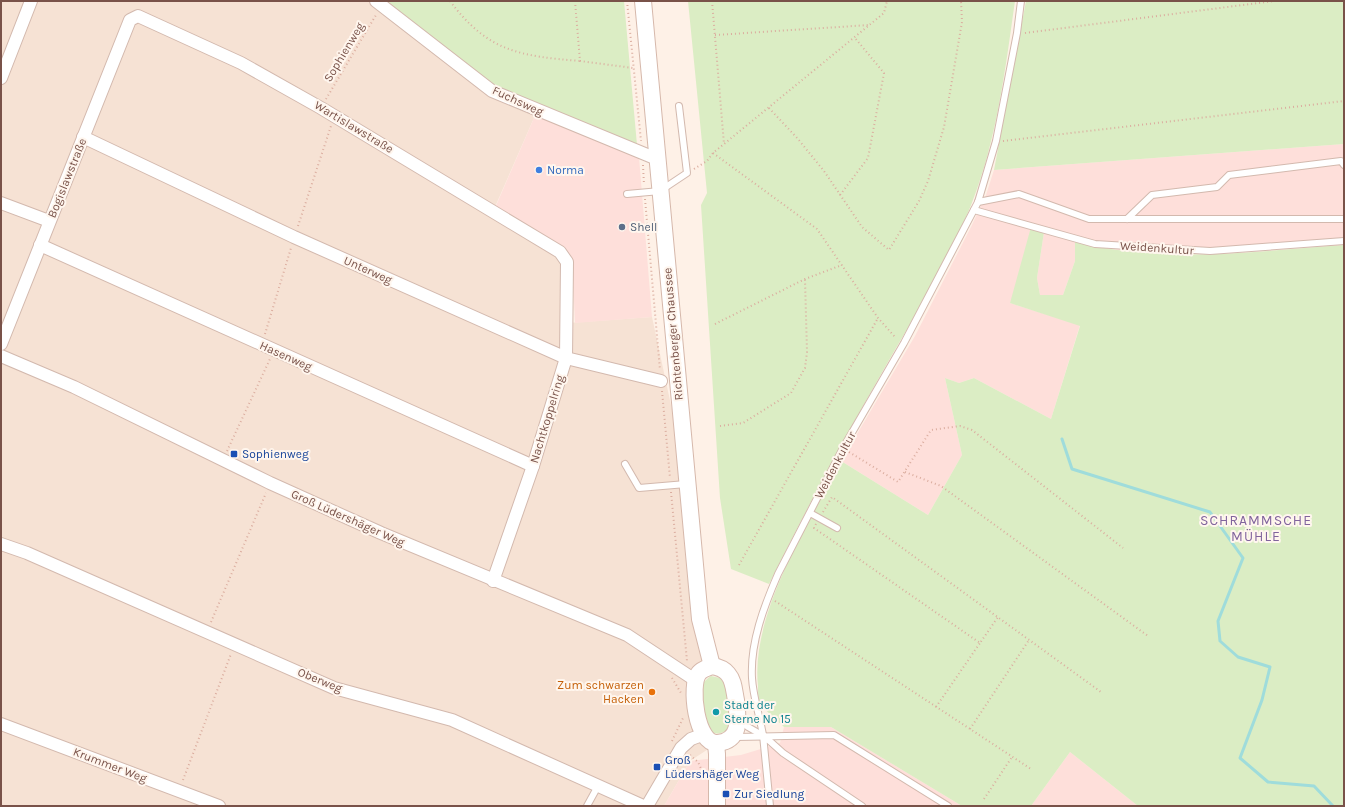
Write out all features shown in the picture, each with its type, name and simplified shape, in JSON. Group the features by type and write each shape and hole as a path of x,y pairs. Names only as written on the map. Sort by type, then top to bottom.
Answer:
{"street":[{"path":"1,78 31,1"},
{"name":"Richtenberger Chaussee","path":"643,1 657,159 652,192 688,484 700,619 712,666"},
{"name":"Fuchsweg","path":"379,3 492,91 657,159"},
{"name":"Wartislawstraße","path":"138,16 242,63 321,108 563,253"},
{"name":"Bogislawstraße","path":"1,344 130,20 138,16"},
{"name":"Unterweg","path":"83,137 294,236 566,358 661,381"},
{"path":"1,203 49,221"},
{"name":"Hasenweg","path":"40,245 533,466"},
{"name":"Nachtkoppelring","path":"493,581 533,466 566,358 567,262 563,253"},
{"name":"Groß Lüdershäger Weg","path":"1,356 74,387 270,483 380,534 628,635 695,680"},
{"name":"Oberweg","path":"1,544 27,553 334,688 452,720 643,806"},
{"path":"647,806 681,748 691,739 709,740 724,742 733,737 737,730 738,718 733,682 728,673 720,668 712,666 705,668 698,673 695,680 694,690 699,729 709,740 717,754 717,806"},
{"name":"Krummer Weg","path":"1,724 178,791 193,802 219,806"}],"lane":[{"name":"Weidenkultur","path":"770,806 763,735 752,680 752,659 768,595 843,448 904,343 978,202 996,141 1018,33 1021,1"},
{"path":"627,194 652,192 687,173 679,106"},
{"path":"1127,219 1152,195 1217,187 1229,174 1341,161 1344,165"},
{"path":"978,202 1019,194 1089,218 1344,219"},
{"name":"Weidenkultur","path":"974,210 1095,244 1210,251 1344,241"},
{"path":"625,464 639,488 670,484 688,484"},
{"path":"810,513 837,528"},
{"path":"738,718 748,727 763,735 783,753 862,806"},
{"path":"733,737 763,735 834,736 948,806"},
{"path":"587,806 598,786"}],"path":[{"path":"450,1 474,29 488,40 508,49 533,57 634,68"},
{"path":"576,1 580,61"},
{"path":"627,1 642,153 652,192 650,273 687,661 672,679 682,696"},
{"path":"712,1 724,144"},
{"path":"687,173 708,161 713,153 855,38 884,13 887,1"},
{"path":"769,108 802,144 862,227 889,250 919,201 928,181 942,135 962,22 961,1"},
{"path":"1018,33 1274,1"},
{"name":"Sophienweg","path":"321,108 379,3"},
{"path":"715,35 870,25"},
{"path":"840,195 868,158 884,73 855,38"},
{"path":"996,141 1344,101"},
{"path":"713,153 817,229 878,318 895,337"},
{"path":"715,324 805,279 842,265"},
{"path":"720,426 743,423 791,393 805,368 807,352 805,279"},
{"path":"738,565 878,318"},
{"path":"223,460 274,350"},
{"path":"843,448 898,482 931,430 960,426 972,430 1123,548"},
{"path":"904,472 941,486 1148,636"},
{"path":"207,631 270,483"},
{"path":"980,643 814,528 832,497 1101,692"},
{"path":"768,595 780,605 1031,770"},
{"path":"936,707 998,617"},
{"path":"970,729 1029,640"},
{"path":"178,791 235,644"},
{"path":"686,709 671,743 681,748 698,762 704,778"},
{"path":"984,799 1012,757"}],"shaded area":[{"path":"1,1 376,1 537,111 491,216 557,258 562,265 568,323 652,317 688,484 708,654 694,690 716,744 690,761 664,806 1,806"},
{"path":"537,111 639,157 652,317 575,323 572,259 495,208"},
{"path":"1344,144 1344,245 1182,255 1098,248 1075,242 1075,261 1063,295 1040,295 1037,278 1044,232 1010,303 1080,325 1051,419 974,378 959,383 945,378 962,455 928,515 841,461 915,336 971,227 986,195 994,170"},
{"path":"784,727 831,727 962,806 664,806 690,761 741,755 780,743"},
{"path":"1070,752 1138,806 1031,806"}],"green space":[{"path":"376,1 624,1 637,145 492,91"},
{"path":"688,1 1015,1 1005,73 991,144 968,212 935,281 869,395 769,584 731,569 720,498 701,205 707,193"},
{"path":"1026,1 1344,1 1344,144 994,170"},
{"path":"1031,227 1044,232 1037,278 1040,295 1063,295 1075,261 1075,241 1140,253 1174,254 1243,253 1344,245 1344,806 1138,806 1070,752 1031,806 962,806 831,727 784,727 768,713 760,703 758,693 758,658 763,629 772,600 784,570 841,461 928,515 962,455 945,378 959,383 974,378 1051,419 1080,326 1010,303"},
{"path":"711,676 720,678 728,695 730,712 728,726 726,731 719,733 714,733 708,727 702,695 702,685"}],"waterway":[{"path":"1062,439 1072,469 1210,512 1243,558 1218,621 1220,641 1238,657 1270,667 1262,700 1240,758 1268,782 1314,786 1333,806"}],"place":[{"name":"Norma","path":"539,170"},
{"name":"Shell","path":"622,227"},
{"name":"Sophienweg","path":"234,454"},
{"name":"Zum schwarzen Hacken","path":"652,692"},
{"name":"Stadt der Sterne No 15","path":"716,712"},
{"name":"Groß Lüdershäger Weg","path":"657,767"},
{"name":"Zur Siedlung","path":"726,794"}],"district":[{"name":"SCHRAMMSCHE MÜHLE","path":"1256,528"}]}
